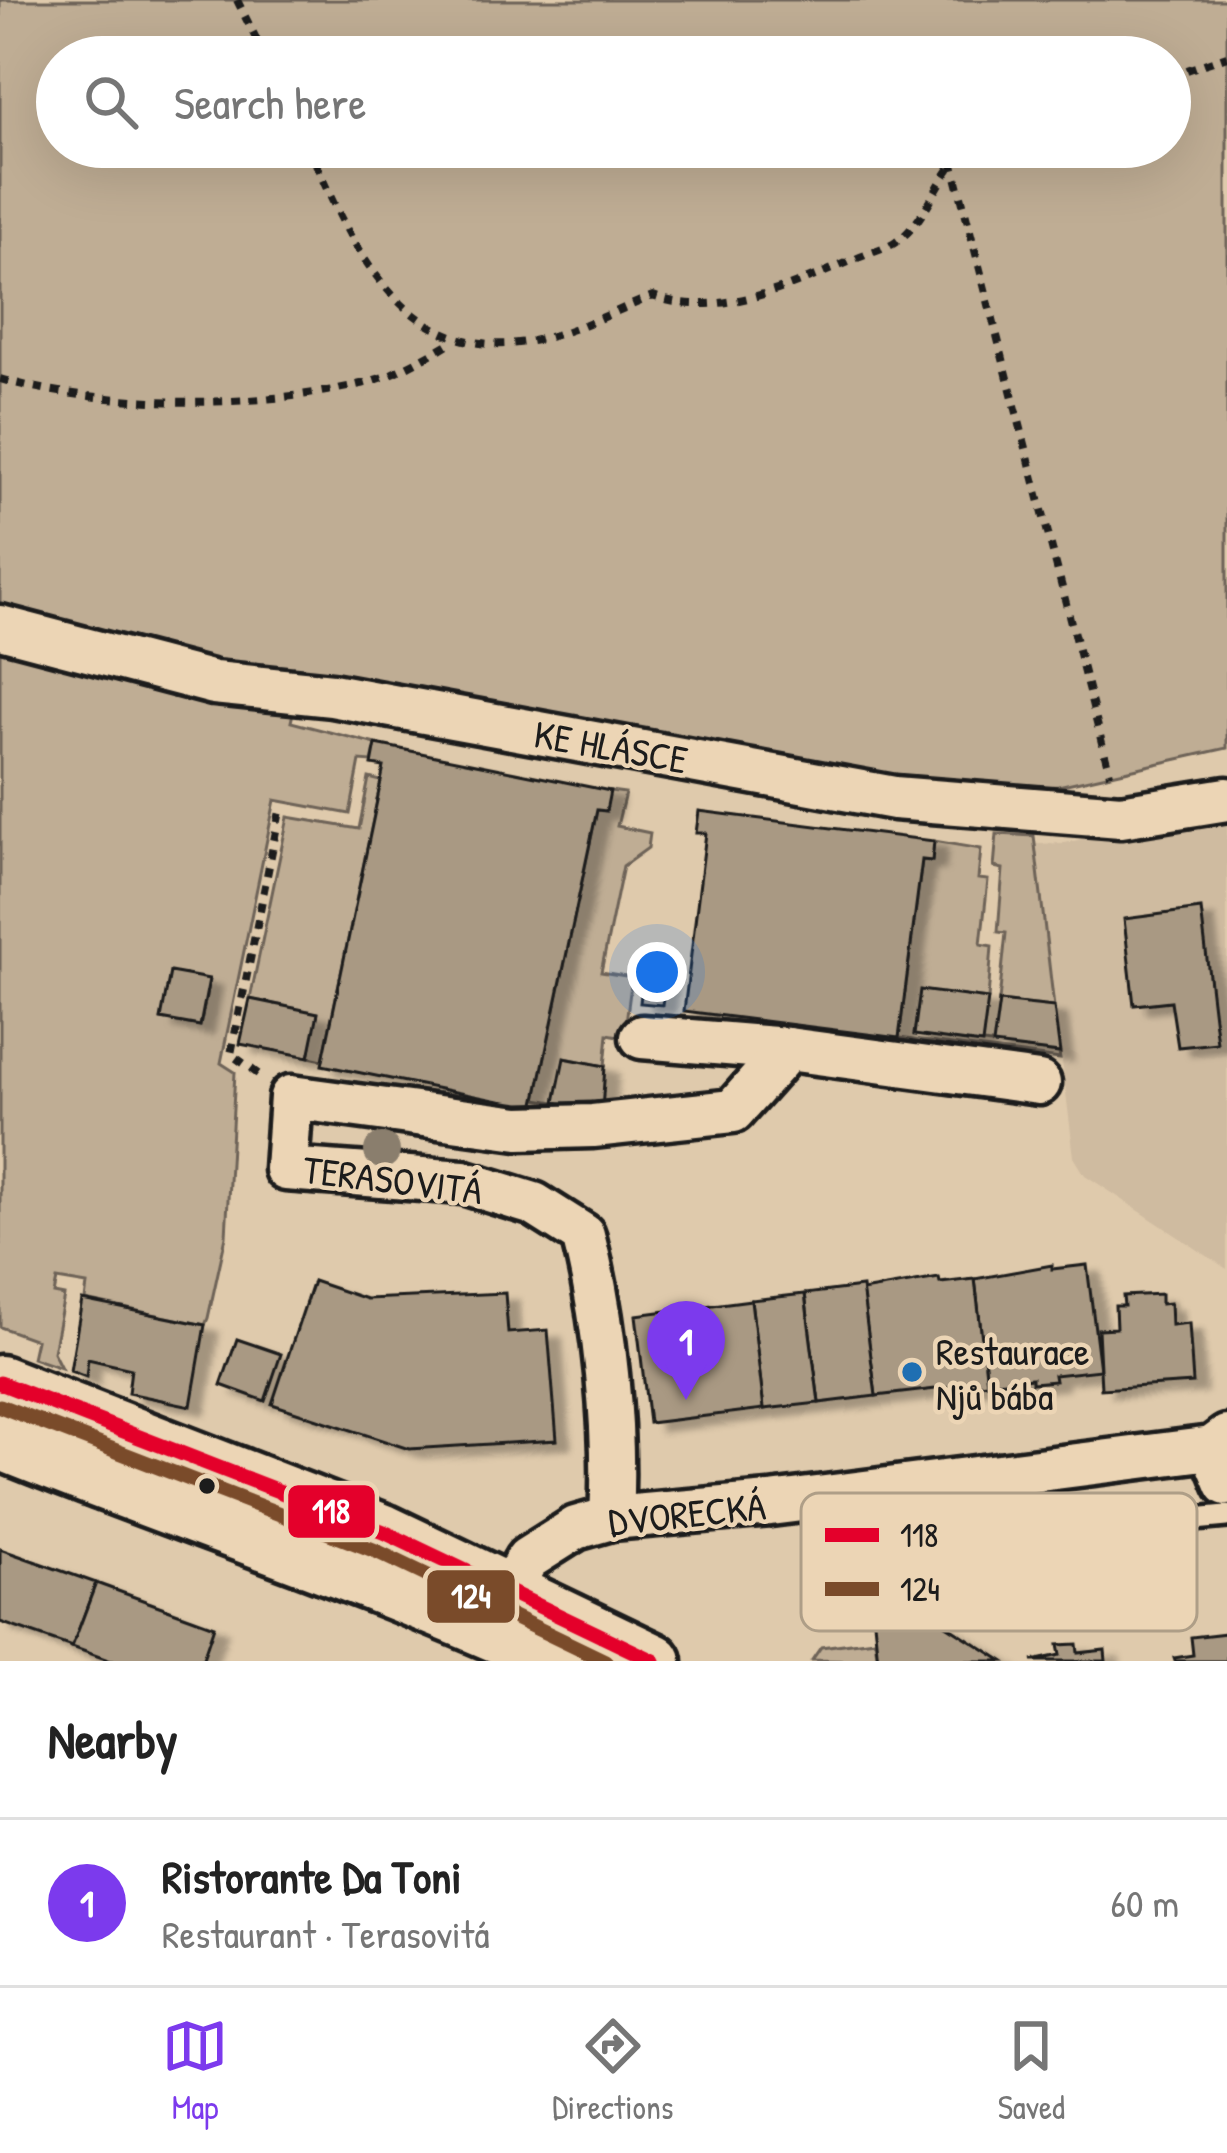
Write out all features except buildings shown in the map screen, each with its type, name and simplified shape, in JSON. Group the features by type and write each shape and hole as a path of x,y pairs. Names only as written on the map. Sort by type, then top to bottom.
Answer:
{"street":[{"name":"KE HLÁSCE","path":"0,627 214,682 332,695 895,798 1121,816 1227,799"},
{"path":"642,1037 788,1049 1040,1083"},
{"name":"TERASOVITÁ","path":"611,1518 614,1472 595,1281 583,1235 534,1204 463,1182 286,1169 291,1097 519,1128 592,1126 734,1111 788,1049"},
{"path":"0,1384 384,1532 497,1610 556,1661"},
{"path":"0,1442 654,1661"},
{"name":"DVORECKÁ","path":"874,1493 1222,1456"},
{"name":"DVORECKÁ","path":"497,1610 527,1559 575,1528 611,1518 801,1501"}],"lane":[{"path":"1197,1519 1227,1516"}],"path":[{"path":"237,0 255,36"},
{"path":"1191,69 1227,56"},
{"path":"318,168 342,228 388,289 424,325 455,340 536,340 609,319 653,296 674,304 719,303 802,282 898,241 929,204 948,168"},
{"path":"954,168 1121,816"},
{"path":"0,379 130,399 266,400 363,383 423,360 455,340"},
{"path":"231,1054 281,806"}],"shaded area":[{"path":"0,0 1227,0 1227,748 1058,786 982,787 886,780 301,675 291,722 376,744 372,762 360,761 350,814 275,800 221,1063 235,1072 226,1236 208,1318 205,1325 85,1300 87,1285 57,1280 54,1294 64,1296 53,1352 61,1368 32,1358 36,1340 0,1327","holes":["170,973 209,980 200,1026 162,1019"]},
{"path":"369,778 381,781 323,1060 309,1057 317,1013 250,999 288,817 359,829"},
{"path":"610,791 625,793 617,826 650,833 648,848 623,866 601,972 632,977 624,1037 608,1034 605,1066 565,1058 555,1102 536,1099 597,810"},
{"path":"1227,817 1227,1269 1085,1175 1074,1157 1035,844 1065,843 1122,830 1184,828"},
{"path":"997,834 1034,836 1054,1007 999,1001 1006,933 998,932 1003,869 994,867"},
{"path":"934,841 981,849 978,879 988,880 981,944 992,946 988,999 921,991 914,1034 1059,1053 1060,1059 899,1038 922,860 932,861"},
{"path":"875,1640 878,1661 812,1660 821,1647"}],"transit line":[{"name":"118","path":"0,1383 384,1532 654,1661"},
{"name":"124","path":"0,1406 376,1551 605,1661"}],"place":[{"name":"Restaurace Njů bába","path":"912,1372"},
{"name":"Ristorante Da Toni","path":"686,1400"}]}
